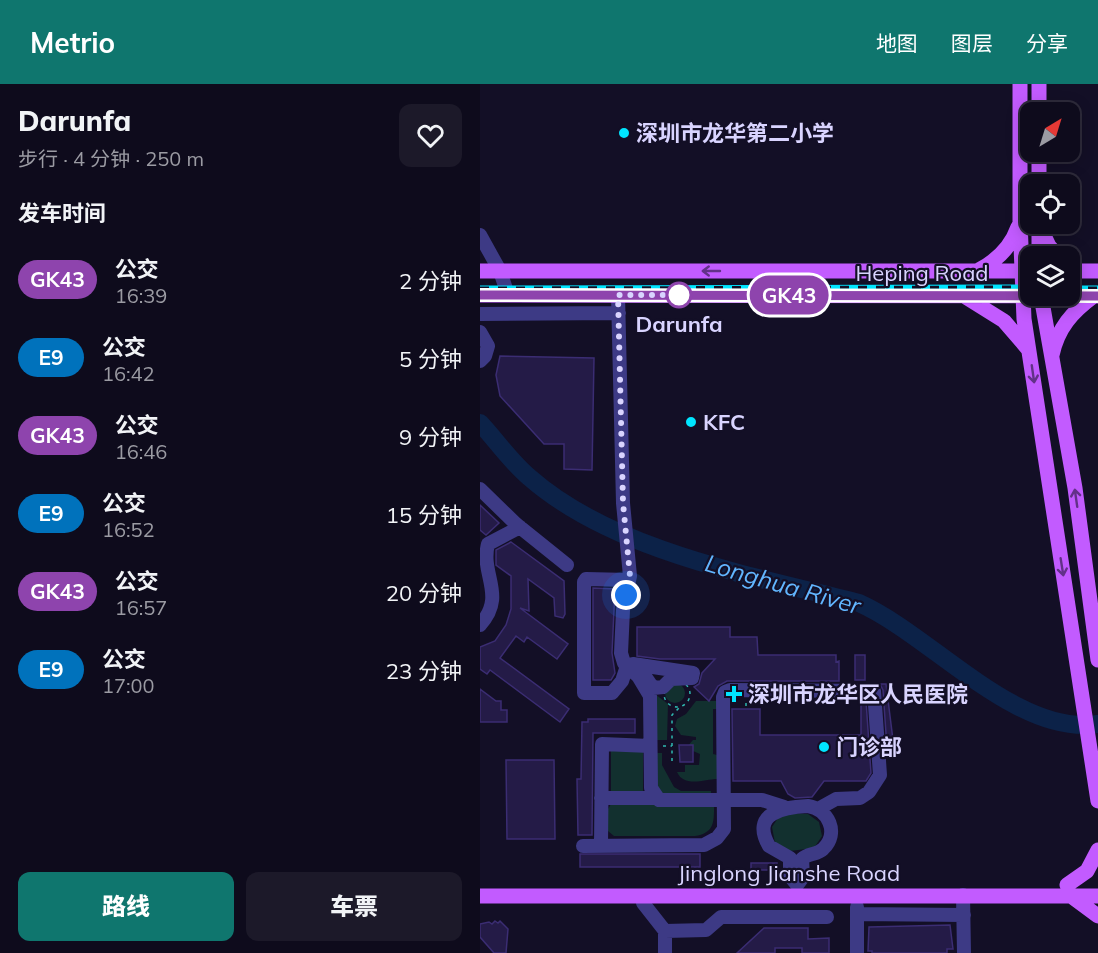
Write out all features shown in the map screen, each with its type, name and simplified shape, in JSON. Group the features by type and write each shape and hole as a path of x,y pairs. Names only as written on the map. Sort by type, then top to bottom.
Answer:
{"main road":[{"path":"1020,84 1020,174"},
{"path":"1039,84 1039,102"},
{"path":"979,270 1000,255 1011,242 1020,221"},
{"name":"Heping Road","path":"480,271 1020,270"},
{"path":"1080,270 1098,271"},
{"name":"Heping Road","path":"480,295 1020,296"},
{"path":"964,296 1004,321 1029,350"},
{"name":"Heping Road","path":"1080,296 1096,296"},
{"path":"1051,358 1054,343 1066,320 1096,296"},
{"path":"1023,306 1098,801"},
{"path":"1043,306 1075,488 1098,660"},
{"path":"1098,850 1087,871 1068,890 1098,916"},
{"name":"Jinglong Jianshe Road","path":"480,886 797,885 1068,890 1098,896"},
{"name":"Jinglong Jianshe Road","path":"480,896 963,895 1068,890 1098,885"}],"street":[{"path":"480,235 500,271 508,295"},
{"path":"618,295 623,503 630,574 623,610 621,653 627,666 638,676 650,696 651,788 657,798"},
{"path":"480,314 619,313"},
{"path":"480,332 488,346 485,356 480,361"},
{"path":"480,489 520,527 567,564"},
{"path":"480,625 491,612 494,593 485,555 488,544 520,527"},
{"path":"627,666 622,681 612,693 584,693 584,582 586,579 630,574"},
{"path":"583,846 704,845 717,838 724,829 725,692 874,691 880,775 878,781 860,798 836,799 818,809"},
{"path":"601,846 602,744 650,746"},
{"path":"601,798 762,800 784,807 808,806 818,809 829,820 831,836 821,851 802,859 803,877 797,885 790,876 790,858 774,851 764,835 769,817 784,807"},
{"path":"856,953 857,895"},
{"path":"963,895 964,953"},
{"path":"643,896 643,903 665,931 665,953"},
{"path":"857,914 964,915"},
{"path":"665,931 706,930 720,917 827,917"}],"path":[{"path":"672,761 672,715 689,702 691,692 681,682 672,681 665,686 663,694 668,702 681,707"}],"green space":[{"path":"675,683 682,686 685,693 682,700 675,703 668,700 665,693 668,686"},
{"path":"655,694 668,704 667,740 656,740"},
{"path":"696,701 717,701 717,709 713,709 713,754 717,755 717,779 690,781 680,777 677,772 685,772 685,765 699,765 700,754 686,748 693,740 696,740 696,737 681,735 675,726 677,719 686,714"},
{"path":"611,747 643,747 643,794 611,794"},
{"path":"655,753 662,753 662,765 674,787 681,791 711,791 711,797 667,796 658,791"},
{"path":"611,804 714,804 713,821 710,829 695,836 614,836 608,831 608,809"},
{"path":"788,813 808,814 819,822 822,836 814,848 790,851 775,843 772,827 778,818"}],"building":[{"path":"500,356 594,358 592,470 564,469 564,444 544,444 500,396 496,375"},
{"path":"480,505 499,523 486,535 480,530"},
{"path":"511,542 564,581 565,614 563,618 555,616 554,598 528,579 529,611 520,608 568,644 557,659 527,637 524,642 516,636 500,658 569,709 560,722 490,670 487,674 480,669 480,647 495,641 506,625 511,609 511,576 496,565 496,550"},
{"path":"593,588 615,589 612,653 615,673 611,680 593,680"},
{"path":"637,627 730,627 730,637 757,637 758,655 836,655 836,662 839,661 839,681 727,681 718,686 709,701 694,687 699,684 702,673 715,659 660,659 637,656"},
{"path":"855,655 865,655 865,680 855,680"},
{"path":"880,684 886,684 894,748 887,748 883,690"},
{"path":"480,689 496,701 501,701 501,710 507,710 507,722 480,722"},
{"name":"门诊部","path":"861,701 866,701 871,773 866,781 824,781 812,797 795,798 788,794 781,781 733,781 732,709 760,709 760,735 861,735"},
{"path":"588,719 635,719 635,733 593,733 592,835 578,835 577,779 581,779 582,722 588,722"},
{"path":"679,745 693,745 693,762 680,762"},
{"path":"506,760 554,760 555,839 507,839"},
{"path":"580,854 700,854 700,867 580,867"},
{"path":"751,863 777,863 777,870 751,870"},
{"path":"495,921 498,923 500,921 508,929 506,953 494,953 480,937 480,924 489,922 492,924"},
{"path":"950,925 953,949 947,949 947,953 872,953 868,951 869,927"},
{"path":"764,928 808,928 808,939 829,938 829,953 802,953 802,948 775,948 775,953 737,953"}],"waterway":[{"name":"Longhua River","path":"480,423 529,477 563,503 601,524 686,558 859,603 887,618 1006,700 1037,715 1067,724 1098,724"}],"railway":[{"path":"480,288 1020,287"},
{"path":"1080,288 1098,288"}],"bus line":[{"name":"GK43","path":"480,295 1098,296"}],"place":[{"name":"深圳市龙华第二小学","path":"624,133"},
{"name":"Darunfa","path":"679,295"},
{"name":"KFC","path":"691,422"},
{"name":"深圳市龙华区人民医院","path":"734,694"},
{"name":"门诊部","path":"824,747"}],"route":[{"path":"626,595 630,576 623,503 618,295 687,295 679,295"}]}
